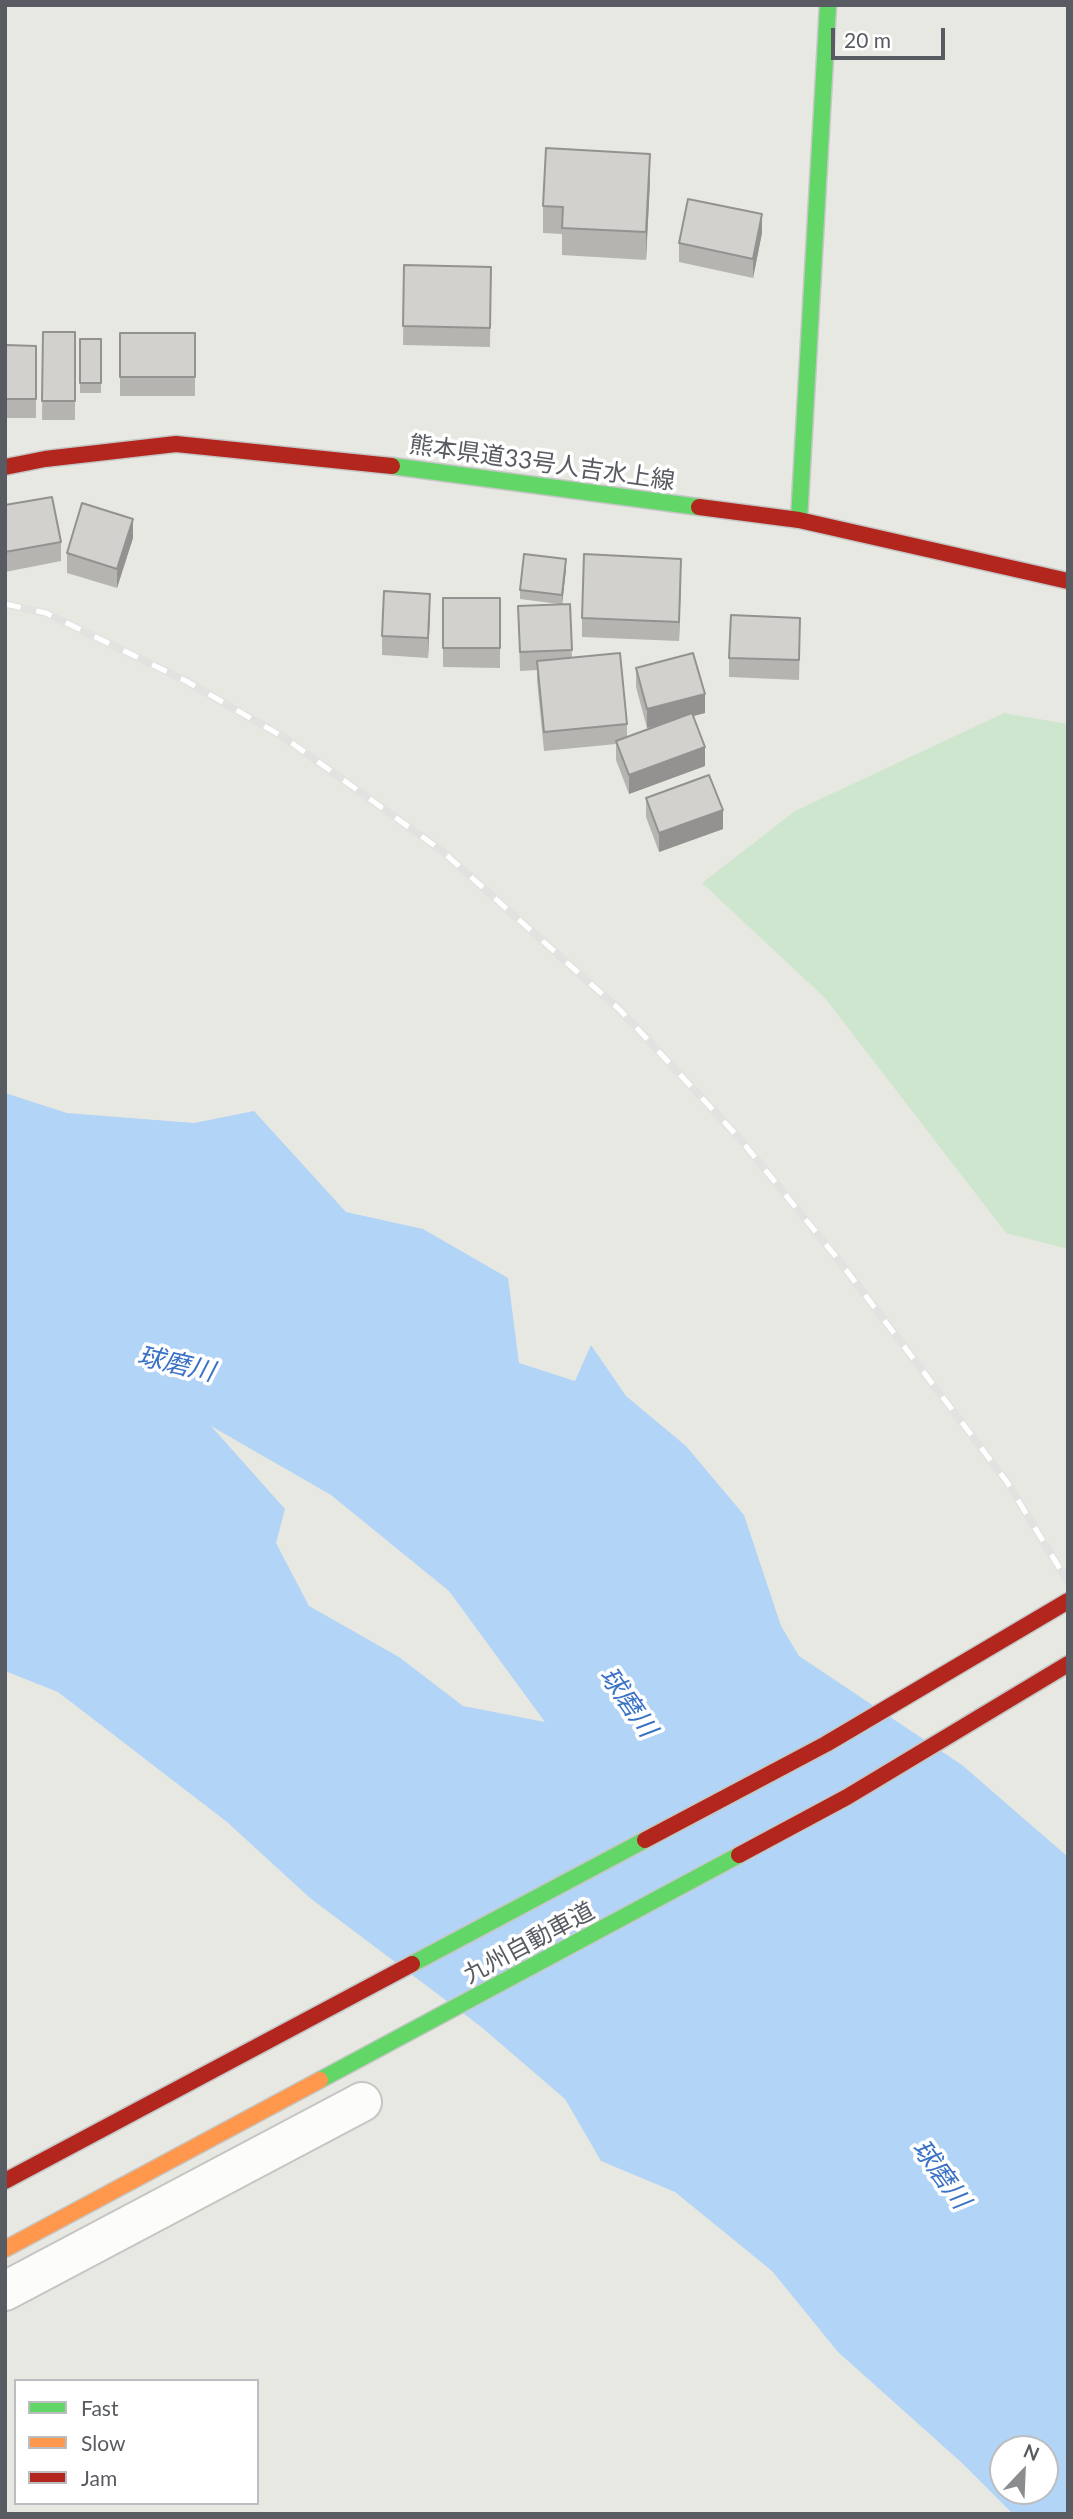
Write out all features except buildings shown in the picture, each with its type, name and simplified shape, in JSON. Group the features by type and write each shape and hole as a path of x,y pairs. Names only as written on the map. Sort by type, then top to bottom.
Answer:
{"main road":[{"path":"799,520 828,5"},
{"name":"熊本県道33号人吉水上線","path":"5,467 45,459 176,444 352,461 799,520 1068,581"},
{"name":"九州自動車道","path":"5,2181 826,1745 1068,1601"},
{"name":"九州自動車道","path":"5,2249 847,1797 1068,1664"}],"street":[{"path":"5,2291 362,2102"}],"green space":[{"path":"1004,713 1068,724 1068,1249 1006,1233 825,998 702,883 795,811"}],"water":[{"name":"球磨川","path":"5,1093 67,1113 194,1123 254,1111 346,1212 423,1229 508,1278 519,1363 575,1381 591,1345 626,1396 686,1446 744,1515 781,1626 799,1656 962,1765 1068,1857 1068,2514 1013,2514 1004,2505 1059,2505 1059,2435 989,2435 989,2490 838,2352 772,2271 675,2192 601,2161 565,2099 480,2026 310,1898 227,1822 58,1692 5,1671","holes":["211,1426 331,1495 449,1591 545,1722 463,1706 399,1657 309,1606 276,1543 285,1509"]}],"railway":[{"path":"5,604 46,613 186,681 285,738 442,851 620,1010 740,1139 837,1258 1007,1482 1068,1582"}],"traffic: fast":[{"path":"799,520 828,5"},
{"path":"392,466 699,507"},
{"path":"412,1964 645,1840"},
{"path":"320,2080 739,1855"}],"traffic: slow":[{"path":"5,2249 320,2080"}],"traffic: jam":[{"path":"5,467 45,459 176,444 392,466"},
{"path":"699,507 799,520 1068,581"},
{"path":"645,1840 826,1744 1068,1601"},
{"path":"739,1855 847,1797 1068,1664"},
{"path":"5,2181 412,1964"}]}
